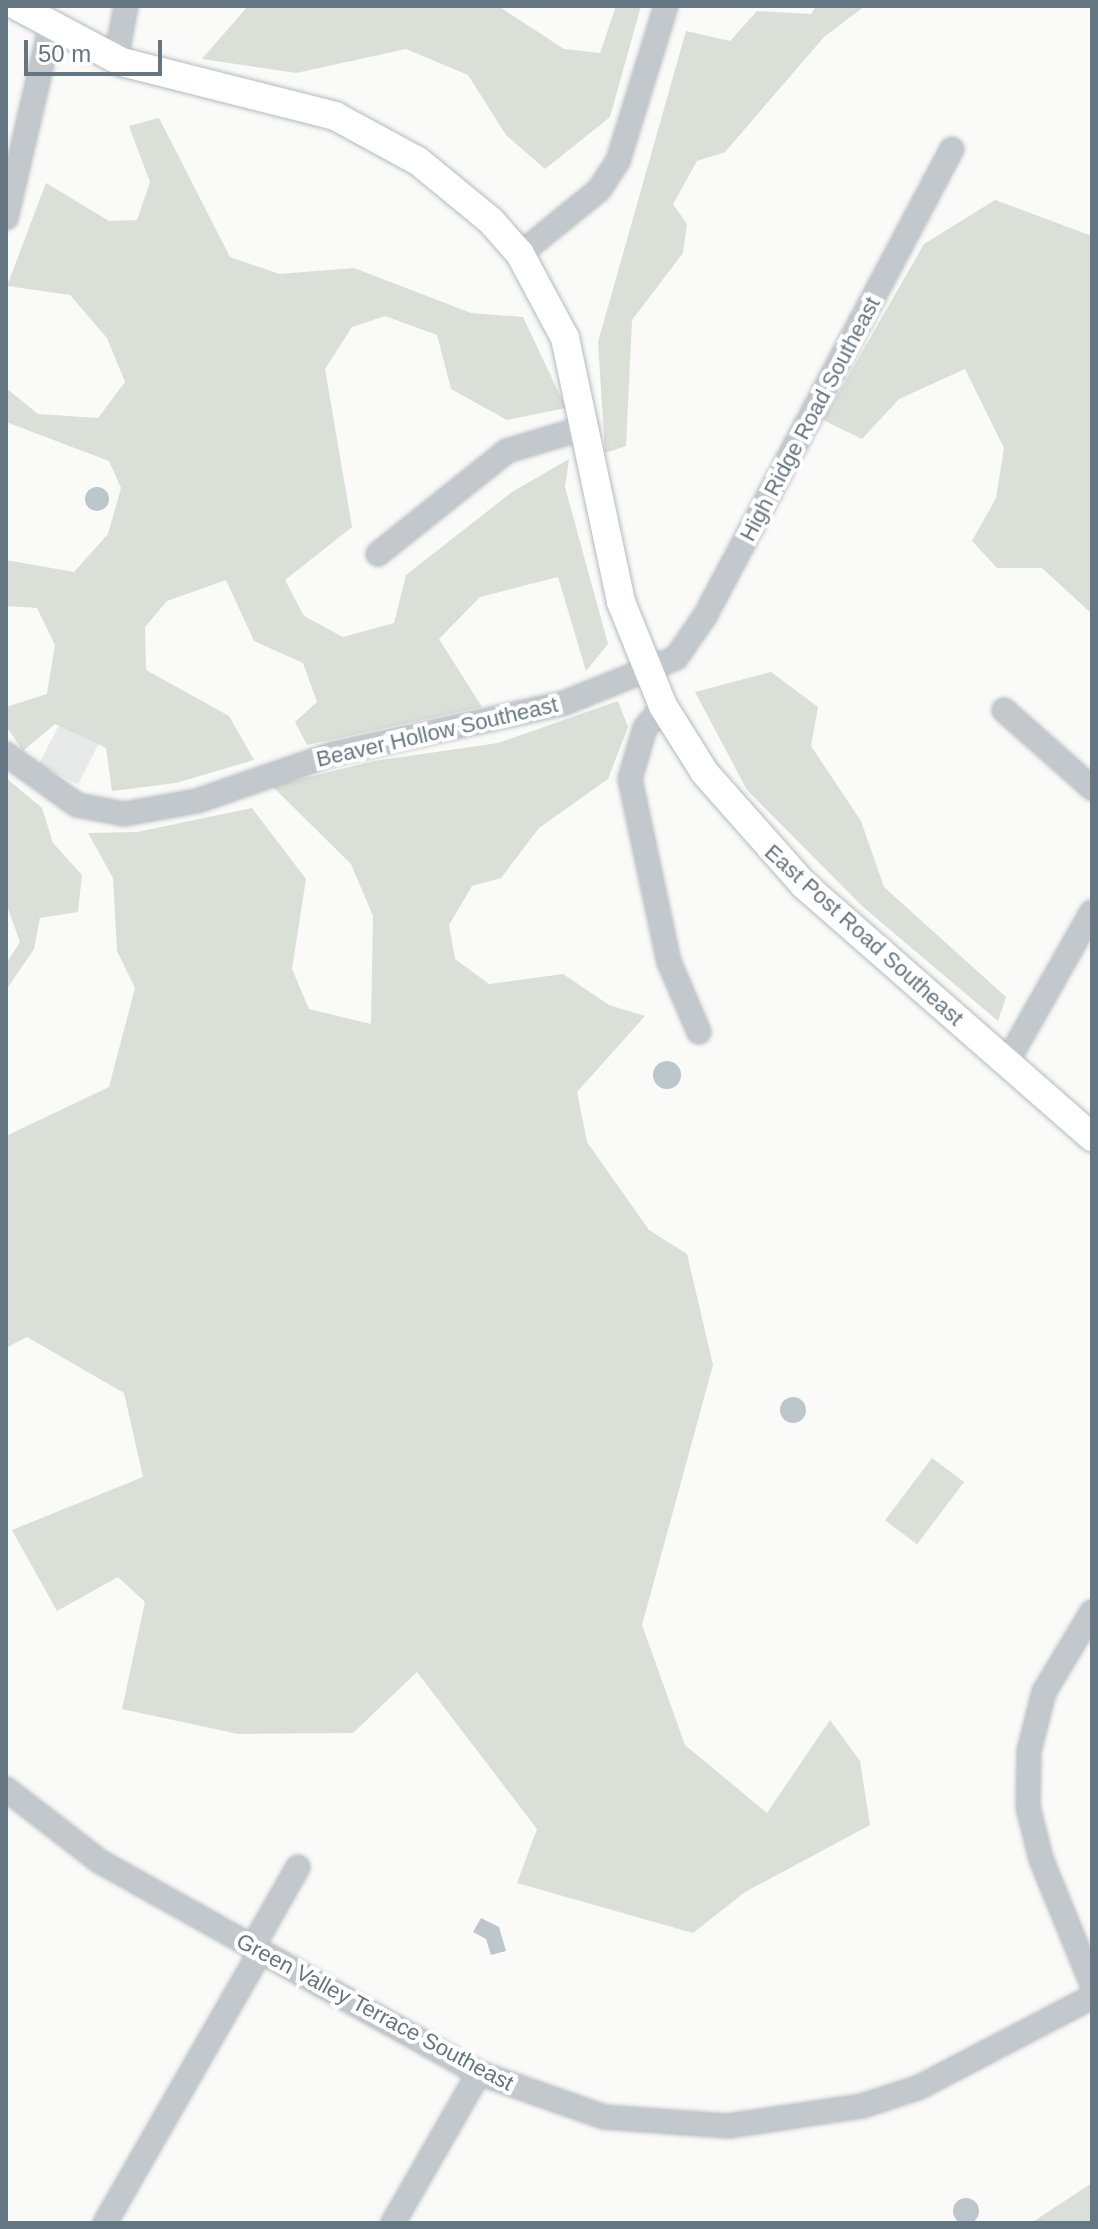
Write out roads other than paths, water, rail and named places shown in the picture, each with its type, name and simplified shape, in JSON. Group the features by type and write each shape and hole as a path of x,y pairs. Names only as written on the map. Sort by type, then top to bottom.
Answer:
{"main road":[{"name":"East Post Road Southeast","path":"17,6 116,59 335,116 418,161 520,254 565,338 587,427 601,531 646,668 663,706 705,773 777,859 1092,1137"}],"street":[{"path":"116,59 126,6"},
{"path":"520,254 599,190 618,161 666,6"},
{"path":"6,218 51,24"},
{"name":"High Ridge Road Southeast","path":"646,668 676,658 705,616 952,149"},
{"path":"378,554 507,451 587,427"},
{"name":"Beaver Hollow Southeast","path":"6,754 77,805 124,814 197,801 333,754 564,703 646,668"},
{"path":"663,706 645,728 630,779 669,962 699,1032"},
{"path":"1004,710 1092,788"},
{"path":"1007,1062 1092,912"},
{"path":"1092,1612 1044,1692 1029,1751 1028,1807 1041,1859 1092,1984"},
{"name":"Green Valley Terrace Southeast","path":"6,1789 99,1861 479,2073 604,2117 728,2126 791,2120 920,2087 1092,1997"},
{"path":"105,2223 256,1950 298,1867"},
{"path":"393,2223 479,2073"}]}
